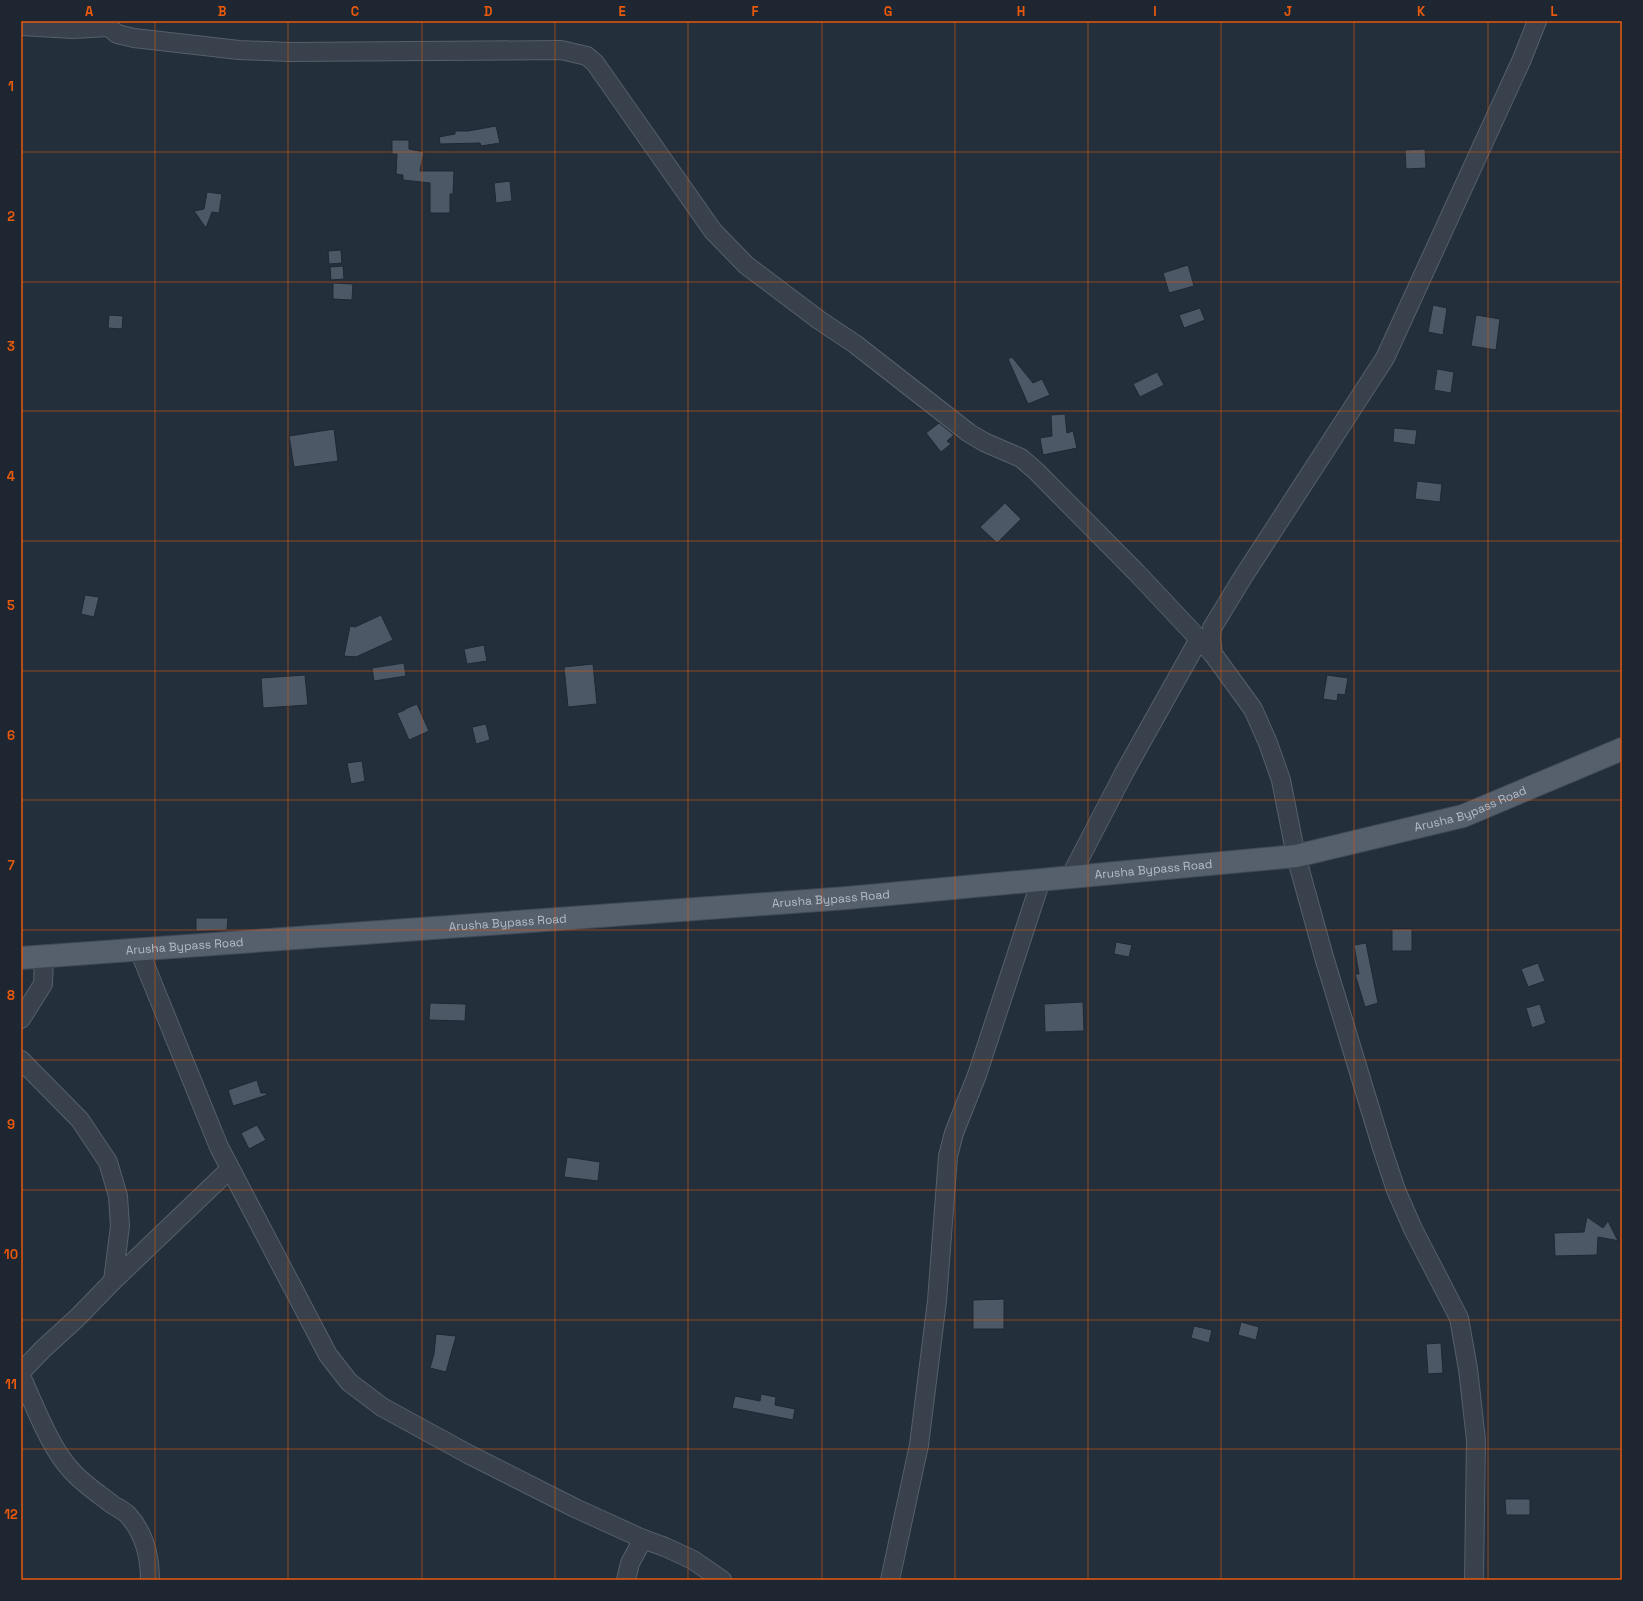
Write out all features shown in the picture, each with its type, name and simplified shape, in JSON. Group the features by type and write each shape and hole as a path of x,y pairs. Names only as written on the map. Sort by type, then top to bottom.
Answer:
{"main road":[{"name":"Arusha Bypass Road","path":"21,958 847,898 1296,856 1463,816 1622,749"}],"street":[{"path":"1213,654 1211,638 1212,628 1224,607 1385,358 1522,59 1537,21"},
{"path":"21,26 73,29 109,27 117,34 134,38 239,50 351,52 561,50 587,56 595,63 713,230 746,265 819,320 856,344 970,433 984,442 1021,458 1108,543 1199,639 1213,654 1253,709 1268,743 1281,780 1296,856 1354,1055 1396,1190 1413,1229 1459,1318 1468,1369 1476,1440 1474,1580"},
{"path":"1070,877 1124,774 1199,639"},
{"path":"890,1580 919,1445 937,1301 948,1156 954,1133 982,1061 1041,880"},
{"path":"139,950 219,1147 328,1355 349,1382 382,1407 468,1454 576,1508 693,1560 722,1580"},
{"path":"21,1019 43,984 44,957"},
{"path":"21,1060 80,1120 108,1162 118,1196 120,1226 113,1281"},
{"path":"150,1580 150,1564 146,1542 128,1515 70,1470 50,1436 22,1369 77,1318 113,1281 230,1169"},
{"path":"626,1580 630,1563 643,1539"}],"building":[{"path":"496,126 500,143 481,146 480,143 440,144 439,137 455,134 455,131 468,131"},
{"path":"392,140 409,140 409,149 424,152 420,171 454,171 453,194 450,194 450,213 430,213 430,183 403,180 403,175 396,174 397,154 392,154"},
{"path":"1425,149 1426,168 1406,169 1405,150"},
{"path":"510,181 512,201 496,203 494,183"},
{"path":"207,192 222,194 219,213 212,212 206,228 194,211 204,209"},
{"path":"341,250 342,263 329,264 328,251"},
{"path":"1188,265 1194,286 1169,293 1163,273"},
{"path":"343,266 344,279 331,280 330,267"},
{"path":"333,283 353,284 352,300 333,299"},
{"path":"1433,305 1447,308 1443,335 1428,332"},
{"path":"1200,308 1205,320 1184,328 1179,315"},
{"path":"109,315 123,316 122,329 108,328"},
{"path":"1476,315 1500,319 1496,350 1471,346"},
{"path":"1012,357 1033,383 1042,379 1050,395 1028,404 1008,359"},
{"path":"1437,369 1454,372 1451,393 1434,390"},
{"path":"1157,372 1164,385 1140,397 1133,384"},
{"path":"1065,414 1067,433 1073,431 1077,448 1043,455 1040,438 1052,436 1051,415"},
{"path":"939,423 954,435 947,441 951,444 941,452 926,433"},
{"path":"1394,428 1417,430 1415,445 1393,442"},
{"path":"334,429 338,461 294,467 289,436"},
{"path":"1417,481 1442,484 1440,502 1415,499"},
{"path":"1005,503 1021,519 997,543 980,527"},
{"path":"85,595 99,597 94,617 81,614"},
{"path":"381,615 393,640 356,657 344,656 350,626 355,627"},
{"path":"484,645 487,661 467,664 464,649"},
{"path":"404,663 406,676 374,681 372,668"},
{"path":"593,664 597,704 568,707 564,667"},
{"path":"305,675 308,705 263,708 261,678"},
{"path":"1327,675 1348,678 1345,695 1338,694 1337,701 1323,699"},
{"path":"417,704 429,731 409,740 397,713"},
{"path":"486,724 490,740 476,744 472,727"},
{"path":"362,761 365,781 351,784 347,763"},
{"path":"196,918 228,918 227,930 196,931"},
{"path":"1392,929 1412,929 1412,951 1392,951"},
{"path":"1116,942 1132,945 1129,957 1114,954"},
{"path":"1366,943 1378,1003 1365,1007 1355,974 1359,974 1354,945"},
{"path":"1538,963 1545,981 1528,987 1521,969"},
{"path":"1083,1002 1084,1031 1045,1032 1044,1004"},
{"path":"430,1003 466,1004 465,1021 429,1020"},
{"path":"1540,1004 1546,1023 1532,1028 1526,1008"},
{"path":"257,1080 261,1093 266,1093 267,1095 233,1106 228,1090"},
{"path":"257,1125 266,1140 249,1149 241,1133"},
{"path":"567,1157 600,1162 598,1181 564,1177"},
{"path":"1587,1217 1603,1228 1608,1221 1617,1239 1620,1241 1598,1237 1597,1255 1555,1256 1554,1233 1584,1232"},
{"path":"1004,1299 1004,1329 973,1329 973,1300"},
{"path":"1241,1322 1259,1327 1256,1340 1238,1335"},
{"path":"1194,1326 1212,1330 1209,1343 1191,1338"},
{"path":"436,1334 456,1336 446,1372 430,1368 434,1354"},
{"path":"1441,1343 1443,1373 1428,1374 1426,1344"},
{"path":"761,1394 776,1397 775,1405 795,1409 793,1420 732,1408 735,1396 760,1401"},
{"path":"1505,1499 1530,1499 1530,1515 1506,1515"}]}
